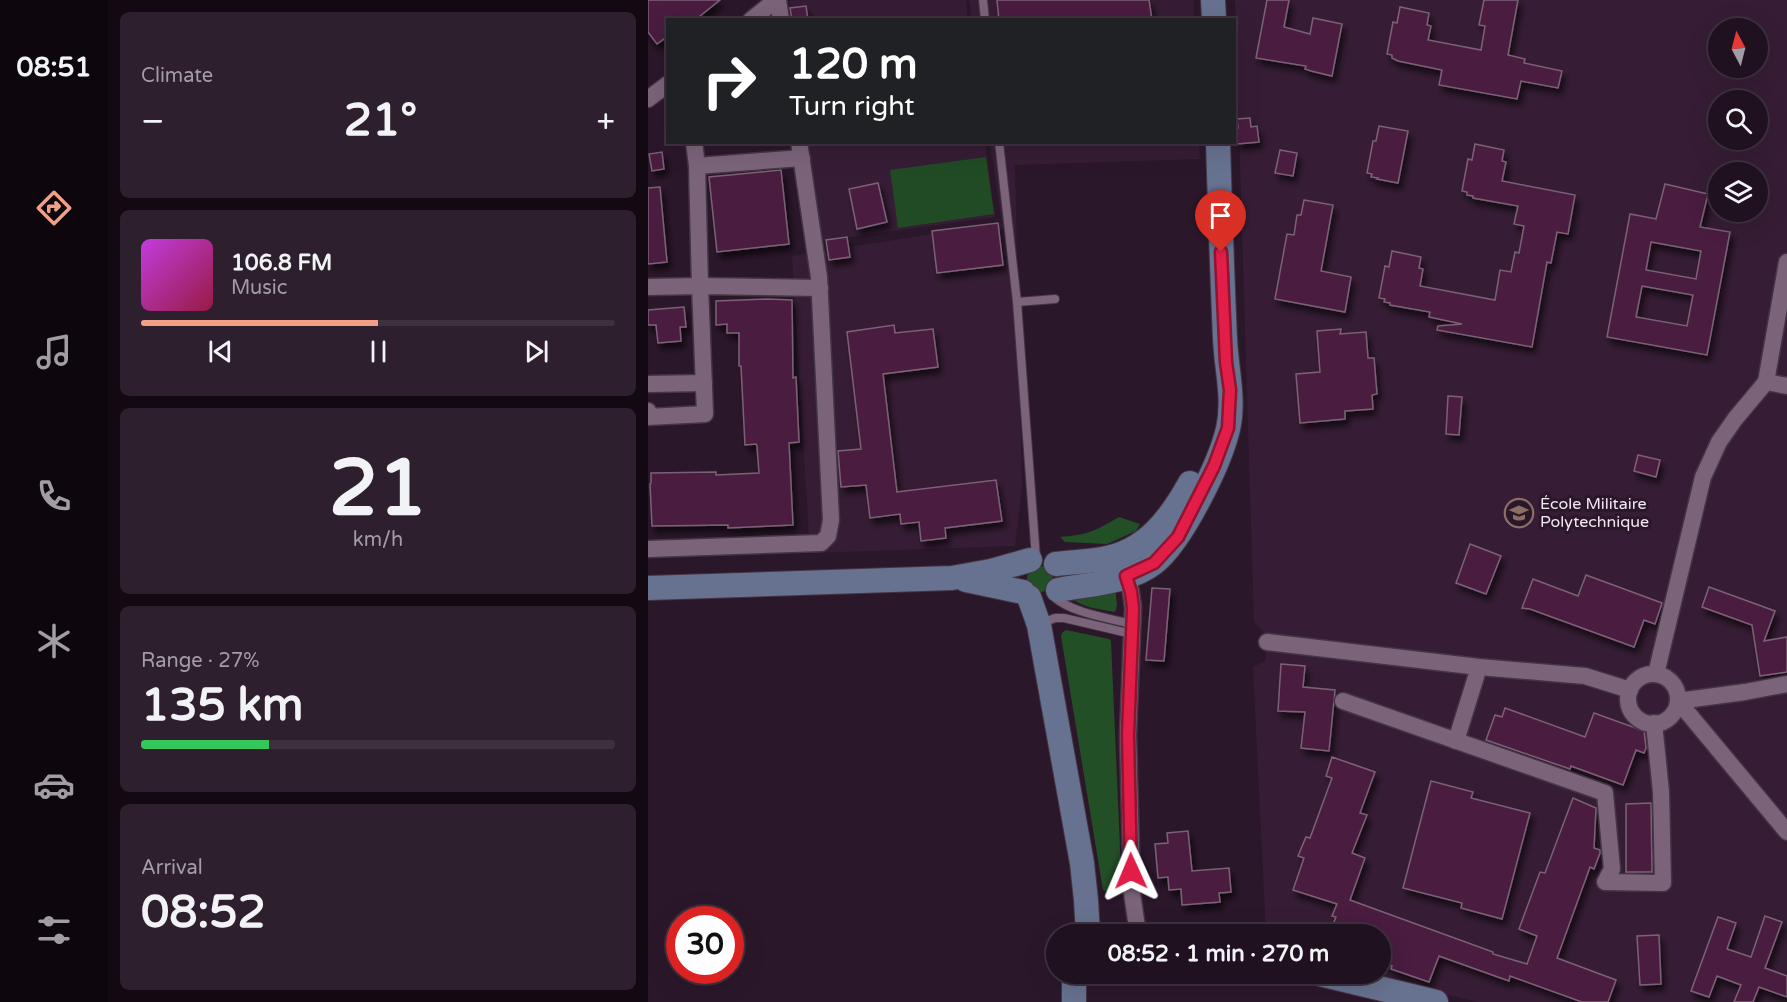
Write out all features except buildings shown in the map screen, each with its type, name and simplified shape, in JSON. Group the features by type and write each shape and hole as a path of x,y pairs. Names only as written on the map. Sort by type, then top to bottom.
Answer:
{"main road":[{"path":"1214,0 1214,18"},
{"path":"952,578 1042,595 1126,576 1154,563 1178,537 1214,466 1228,428 1230,390 1226,362 1218,144"},
{"path":"648,588 952,578 1041,560 1103,559 1121,554 1139,546 1168,519 1210,446 1220,405 1220,381 1226,362"},
{"path":"1041,560 1062,576 1042,595 1039,625 1082,863 1087,924"},
{"path":"1041,560 1024,564 1018,578 1042,595"},
{"path":"1074,984 1074,1002"},
{"path":"1361,984 1436,1002"}],"street":[{"path":"756,10 778,0 781,18"},
{"path":"648,99 666,86"},
{"path":"648,411 648,417 705,414 697,166 694,144"},
{"path":"648,549 821,543 828,536 831,520 819,288 800,150 697,166"},
{"path":"1656,674 1703,477 1719,442 1766,382 1787,262"},
{"path":"648,287 819,288"},
{"path":"1766,382 1787,387"},
{"path":"648,384 704,383"},
{"path":"1126,576 1132,600 1129,770 1132,893 1137,924"},
{"path":"1267,642 1479,667 1585,676 1630,690"},
{"path":"1456,741 1479,667"},
{"path":"1656,674 1673,683 1678,701 1669,718 1646,723 1633,713 1628,698 1630,690 1640,678 1656,674"},
{"path":"1678,701 1787,684"},
{"path":"1342,701 1605,794 1612,868 1605,882 1663,883 1661,792 1654,723"},
{"path":"1678,701 1787,832"}],"lane":[{"path":"982,0 985,18"},
{"path":"999,144 1017,302 1041,560"},
{"path":"1017,302 1055,299"},
{"path":"1042,595 1071,608 1132,629"},
{"path":"1039,625 1055,618 1064,618 1132,629"}],"shaded area":[{"path":"966,0 968,18 791,18 789,1"},
{"path":"969,0 1194,0 1194,18 972,18"},
{"name":"École Militaire Polytechnique","path":"1235,0 1787,0 1787,1002 1478,1002 1391,982 1391,924 1266,924 1253,667 1265,661 1267,642 1265,633 1254,622"},
{"path":"808,144 985,144 995,217 821,241"},
{"path":"990,144 1199,144 1200,159 1015,165 1022,487 1015,546 810,553 792,256 1002,223"}],"green space":[{"path":"986,157 994,214 898,228 890,170"},
{"path":"1119,517 1140,524 1136,531 1107,544 1065,542 1060,537 1091,532"},
{"path":"1040,566 1050,569 1053,579 1050,589 1040,592 1030,589 1027,579 1030,569"},
{"path":"1115,584 1117,606 1115,612 1078,603 1070,595"},
{"path":"1066,630 1111,641 1121,871 1118,887 1112,894 1103,890 1061,636"}],"place":[{"name":"École Militaire Polytechnique","path":"1519,513"}],"route":[{"path":"1131,871 1128,735 1133,608 1126,576 1154,563 1178,537 1214,466 1228,428 1230,390 1226,362 1221,252"}]}
